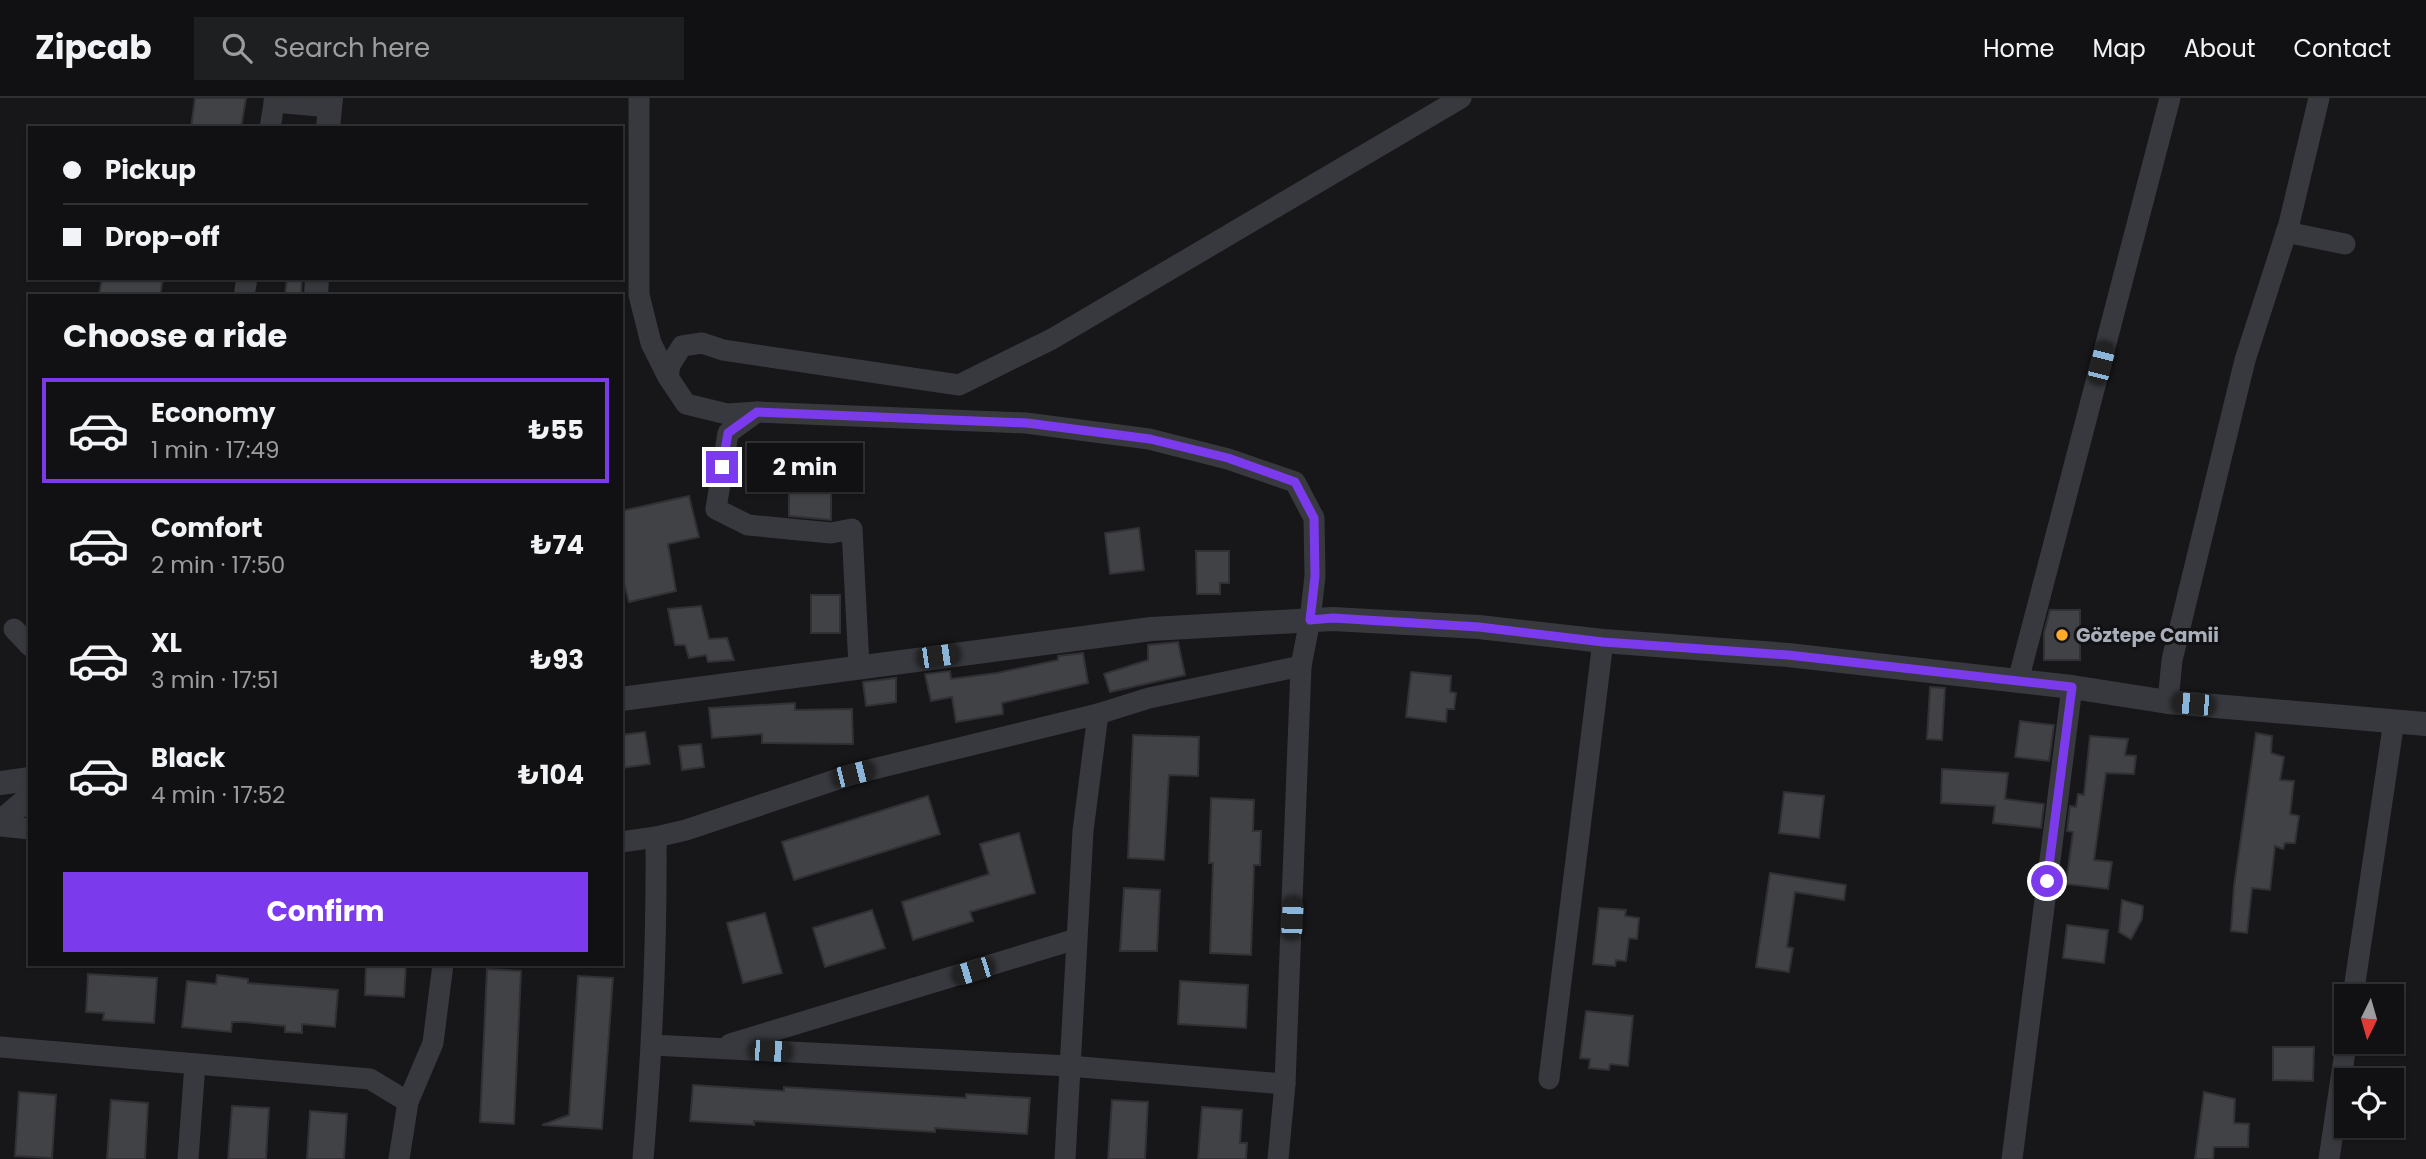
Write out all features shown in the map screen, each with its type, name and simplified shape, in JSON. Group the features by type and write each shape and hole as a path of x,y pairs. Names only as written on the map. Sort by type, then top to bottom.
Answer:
{"street":[{"path":"639,98 639,295 651,343 667,377 686,404 727,414 757,412 1027,423 1150,439 1228,458 1295,482 1314,518 1315,576 1301,666 1285,1084 1278,1159"},
{"path":"667,377 670,365 682,346 702,343 723,350 959,385 1052,339 1461,98"},
{"path":"2018,681 2170,98"},
{"path":"2168,702 2172,660 2245,360 2286,232 2319,98"},
{"path":"270,126 274,100 330,111"},
{"path":"2286,232 2345,244"},
{"path":"757,412 728,433 716,509 748,525 831,533 852,529 859,666"},
{"path":"623,699 1151,629 1333,618 1479,627 1603,642 1788,655 2072,687 2168,702 2426,724"},
{"path":"14,629 28,644"},
{"path":"1549,1079 1603,642"},
{"path":"623,842 656,837 853,774 1098,714 1149,698 1301,666"},
{"path":"2012,1159 2072,687"},
{"path":"1065,1159 1083,831 1098,714"},
{"path":"2355,984 2394,722"},
{"path":"0,783 28,779"},
{"path":"0,824 28,799"},
{"path":"0,824 28,830"},
{"path":"643,1159 652,1045 656,837"},
{"path":"715,1049 1076,939"},
{"path":"400,1159 408,1102 433,1043 443,966"},
{"path":"652,1045 1069,1066 1285,1084"},
{"path":"0,1046 370,1079 408,1102"},
{"path":"2329,1159 2345,1054"},
{"path":"188,1159 195,1064"}],"building":[{"path":"195,98 246,98 241,126 191,126"},
{"path":"102,280 163,280 160,294 99,294"},
{"path":"287,280 302,280 301,294 285,294"},
{"path":"789,490 831,490 831,520 789,516"},
{"path":"689,496 699,537 668,544 676,591 629,602 623,580 623,511"},
{"path":"1139,528 1144,570 1110,574 1105,533"},
{"path":"1196,551 1229,551 1229,583 1220,583 1220,594 1197,594"},
{"path":"811,595 840,595 840,633 811,633"},
{"path":"701,606 709,639 727,638 734,660 708,662 706,655 689,658 685,645 675,645 668,609"},
{"name":"Göztepe Camii","path":"2050,610 2080,610 2080,660 2044,660 2044,633"},
{"path":"1178,642 1185,675 1110,692 1104,674 1148,660 1148,645"},
{"path":"1083,653 1088,683 1002,703 1003,714 956,722 952,697 931,701 925,674 950,671 951,679 997,673 1058,660 1058,656"},
{"path":"1411,672 1451,676 1450,692 1456,693 1454,709 1447,709 1446,722 1406,717"},
{"path":"896,678 896,702 866,706 863,682"},
{"path":"1930,687 1945,688 1942,740 1927,739"},
{"path":"795,703 795,710 852,709 853,744 762,743 762,734 712,738 709,708"},
{"path":"2020,721 2054,725 2049,761 2015,757"},
{"path":"645,732 650,764 623,768 623,735"},
{"path":"2256,733 2272,736 2271,753 2284,757 2280,780 2294,781 2290,814 2299,816 2295,843 2285,843 2283,849 2275,846 2270,890 2252,888 2247,933 2231,931 2234,886"},
{"path":"1133,735 1199,737 1198,776 1169,775 1164,860 1128,858"},
{"path":"2090,736 2128,739 2125,755 2136,756 2134,774 2106,773 2094,860 2112,862 2108,889 2066,884 2073,832 2067,831 2070,806 2076,807 2078,794 2084,795"},
{"path":"701,744 704,767 682,770 679,746"},
{"path":"1942,769 2008,773 2005,799 2044,804 2041,828 1993,823 1995,806 1941,803"},
{"path":"1784,792 1824,796 1819,838 1779,833"},
{"path":"928,796 940,834 794,880 782,842"},
{"path":"1211,798 1254,800 1253,831 1261,831 1260,865 1254,865 1251,955 1210,953 1213,863 1209,863"},
{"path":"1019,833 1035,893 970,912 973,921 913,940 902,902 989,874 980,844"},
{"path":"1770,873 1846,885 1844,900 1795,892 1787,947 1793,948 1789,972 1756,967"},
{"path":"1124,888 1160,890 1157,951 1120,951"},
{"path":"2122,900 2143,906 2142,919 2131,939 2119,932"},
{"path":"1599,908 1626,910 1625,916 1639,918 1637,939 1629,938 1626,961 1616,960 1615,966 1593,964"},
{"path":"872,910 885,948 825,967 813,928"},
{"path":"765,913 782,973 743,983 727,923"},
{"path":"2067,925 2108,930 2104,963 2063,958"},
{"path":"366,966 406,966 404,997 365,995"},
{"path":"487,969 521,971 514,1124 480,1122"},
{"path":"88,974 157,978 154,1023 103,1020 104,1013 86,1012"},
{"path":"217,975 248,979 248,983 338,990 335,1027 302,1024 302,1033 285,1032 285,1026 244,1022 232,1022 231,1032 182,1027 187,981 216,984"},
{"path":"578,976 613,978 602,1129 542,1125 569,1115"},
{"path":"1180,981 1248,985 1246,1028 1178,1024"},
{"path":"1586,1011 1633,1016 1628,1066 1610,1064 1609,1070 1589,1068 1590,1059 1580,1058"},
{"path":"2273,1047 2314,1047 2313,1081 2273,1080"},
{"path":"693,1085 784,1091 784,1087 966,1098 966,1094 1030,1098 1027,1134 935,1128 935,1132 754,1121 754,1125 690,1121"},
{"path":"19,1092 56,1095 52,1158 15,1156"},
{"path":"2204,1092 2235,1099 2234,1123 2249,1124 2248,1147 2214,1147 2213,1159 2195,1159"},
{"path":"111,1100 148,1103 145,1159 107,1159"},
{"path":"1112,1100 1148,1102 1145,1159 1108,1159"},
{"path":"232,1106 269,1108 266,1159 228,1159"},
{"path":"1202,1107 1242,1110 1240,1143 1247,1143 1246,1159 1198,1159"},
{"path":"310,1111 347,1114 344,1159 307,1159"}],"place":[{"name":"Göztepe Camii","path":"2062,635"}],"route":[{"path":"722,467 728,433 757,412 1027,423 1150,439 1228,458 1295,482 1314,518 1315,576 1310,620 1333,618 1479,627 1603,642 1788,655 2072,687 2047,881"}]}
